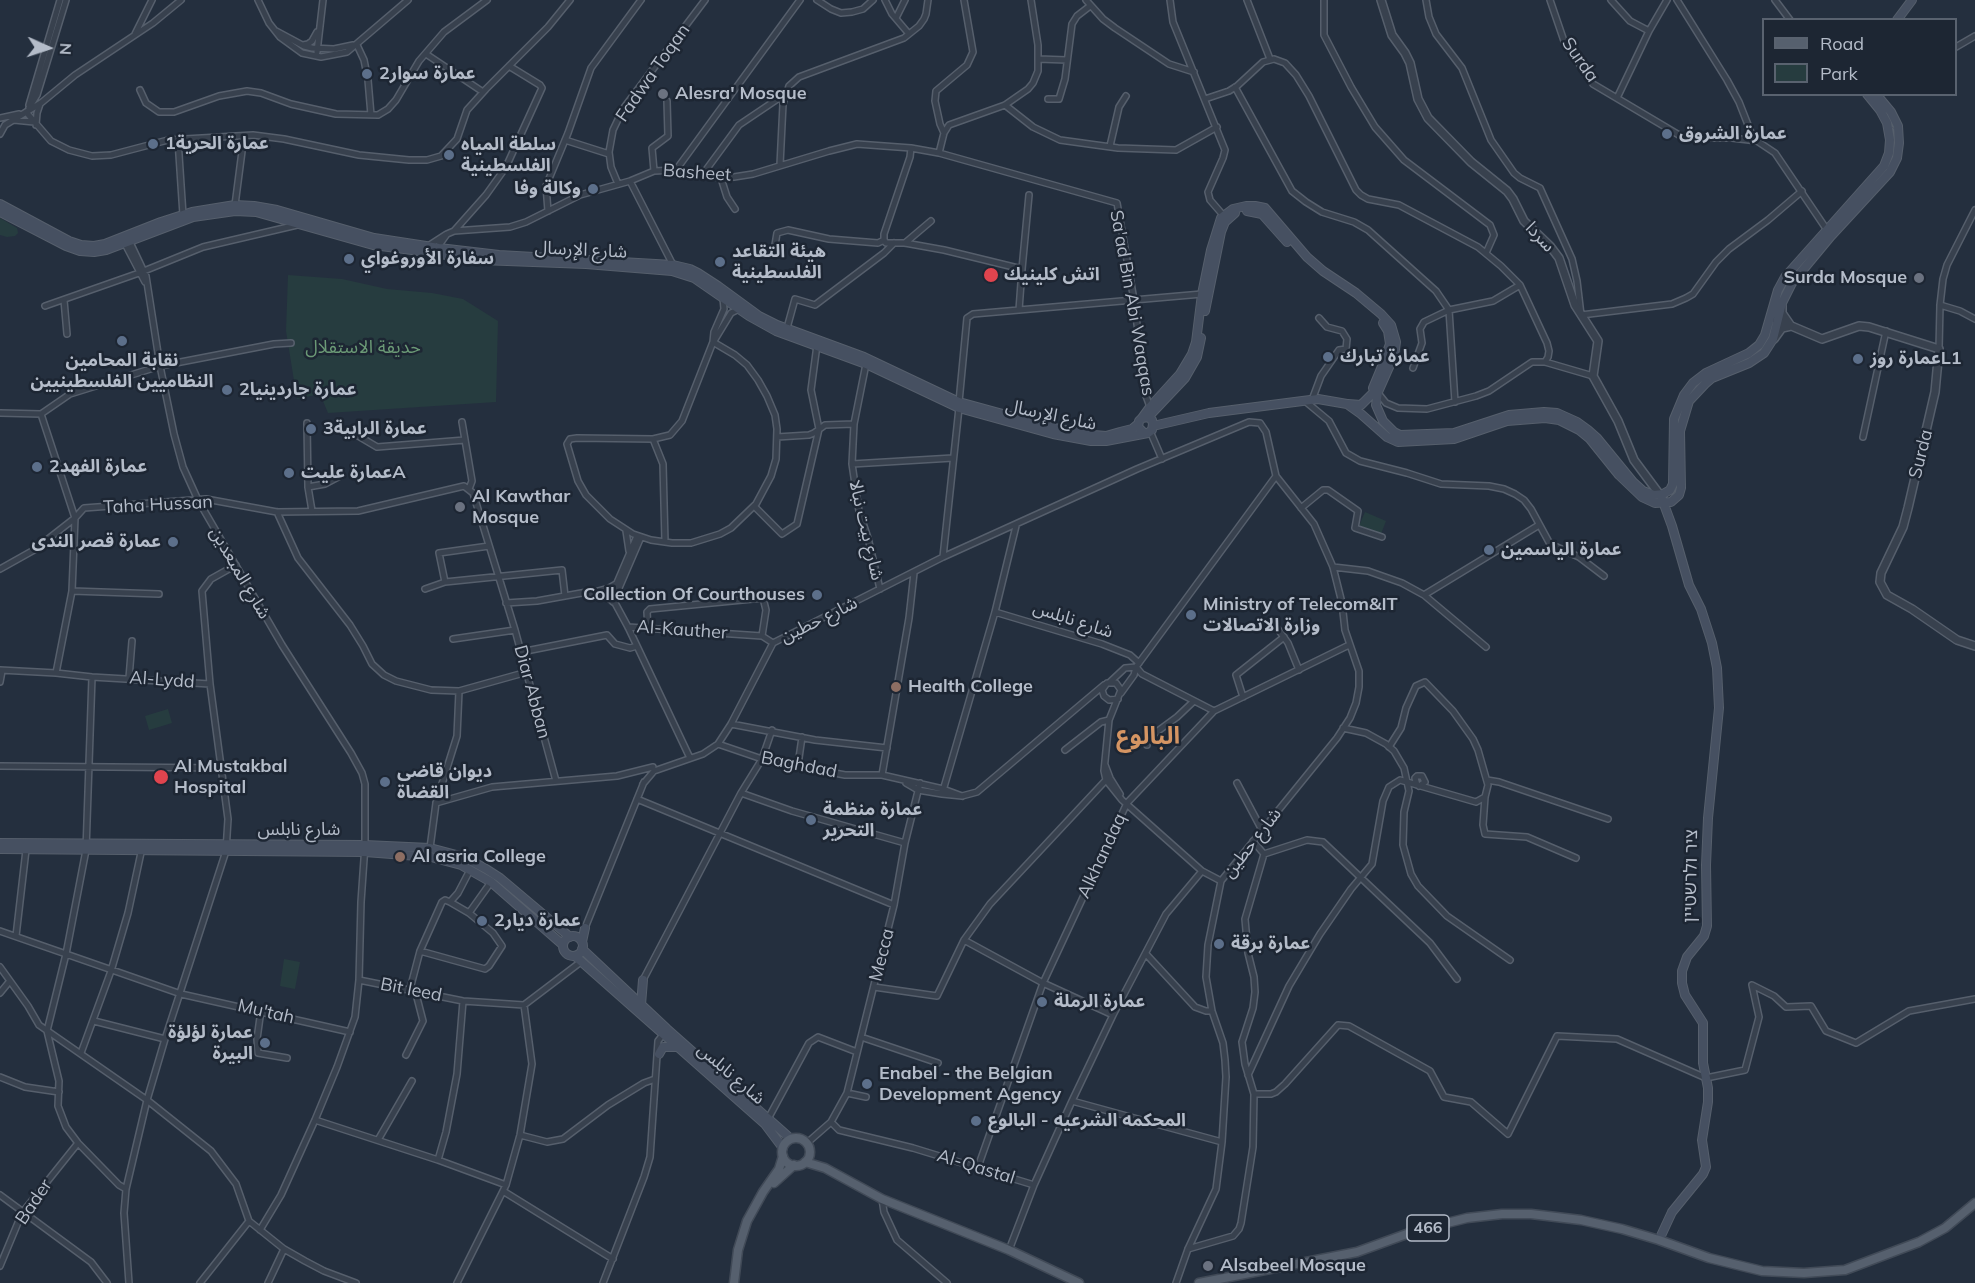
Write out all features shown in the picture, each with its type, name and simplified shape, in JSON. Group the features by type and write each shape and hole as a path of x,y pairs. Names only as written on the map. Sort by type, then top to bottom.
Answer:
{"main road":[{"path":"1898,18 1912,0"},
{"path":"1672,526 1673,506 1681,488 1681,424 1689,401 1712,378 1758,357 1770,346 1782,303 1792,283 1829,233 1884,166 1889,153 1890,140 1887,123 1869,96"},
{"path":"1146,425 1150,407 1168,389 1190,358 1196,342 1202,294 1217,227 1226,217 1246,211 1262,214 1312,268 1355,295 1383,322 1390,344 1373,388 1377,392 1376,405 1380,417 1388,428 1400,435 1454,433 1509,415 1557,413 1577,422 1592,434 1643,491 1660,495 1667,493 1673,484 1674,419 1684,395 1693,383 1706,374 1743,357 1759,345 1765,335 1778,290 1785,277 1890,172 1897,158 1898,126 1891,112 1878,96"},
{"name":"شارع الإرسال","path":"0,204 69,241 81,245 94,246 126,239 193,217 235,211 256,212 373,245 481,260 586,264 672,271 694,278 776,331 866,361"},
{"name":"شارع الإرسال","path":"0,212 80,251 106,250 183,215 235,205 277,210 374,238 437,248 499,255 673,265 698,273 759,316 777,325 866,361 959,405 1091,441 1106,441 1146,425 1166,424 1209,414 1318,399 1347,404"},
{"path":"1146,425 1151,414 1185,378 1197,357 1212,269 1226,217"},
{"path":"1347,404 1361,405 1374,392 1377,392"},
{"path":"1347,404 1387,437 1398,442 1454,439 1519,419 1559,420 1579,430 1590,439 1630,487 1650,501 1672,526"},
{"path":"1154,440 1155,430 1166,424"},
{"name":"ציר ולרשטיין","path":"1659,1239 1672,1212 1703,1174 1706,1167 1702,1140 1708,1102 1703,1063 1702,1023 1685,995 1682,971 1687,957 1704,936 1707,926 1708,818 1719,708 1717,668 1712,643 1701,609 1689,585 1672,526 1660,495"},
{"path":"1650,501 1664,504 1676,500"},
{"name":"شارع نابلس","path":"0,843 227,848 430,848 464,857 486,869 572,936"},
{"name":"شارع نابلس","path":"0,849 26,850 86,846"},
{"name":"شارع نابلس","path":"365,849 431,857 460,865 491,882 563,945"},
{"path":"585,928 582,945 575,956 566,953 563,945 565,940 585,928"},
{"path":"572,936 582,945"},
{"name":"شارع نابلس","path":"582,945 641,1005 677,1047 765,1124 783,1152"},
{"name":"شارع نابلس","path":"575,956 769,1118 791,1139"},
{"path":"623,987 643,980"},
{"path":"641,1005 643,980"},
{"path":"659,1054 663,1047 677,1047"},
{"path":"736,1283 738,1250 747,1221 779,1169 783,1152 791,1139 800,1138 825,1168"},
{"path":"805,1162 809,1156 808,1146"},
{"path":"783,1152 787,1162 794,1165"},
{"path":"736,1283 742,1248 756,1210 776,1181 794,1165 805,1162 825,1168 882,1199 1009,1250 1079,1283"},
{"name":"466","path":"1199,1283 1357,1252 1414,1231 1467,1218 1502,1214 1531,1214 1581,1220 1659,1239 1709,1258 1762,1271 1804,1273 1845,1270 1919,1242 1945,1228 1975,1203"}],"street":[{"path":"26,112 60,0"},
{"path":"0,118 26,112 37,95 66,0"},
{"path":"135,34 152,0"},
{"path":"0,134 5,125 44,100 75,75 181,0"},
{"path":"258,0 262,11 280,38 296,50 317,57 347,52 408,0"},
{"path":"317,57 322,0"},
{"path":"140,90 146,103 159,112 174,112 219,96 247,91 336,114 378,115 388,110 396,100 419,61 444,32 488,0"},
{"path":"26,112 51,141 69,150 92,156 111,155 168,140 244,136 284,139 359,155 427,160 441,156 457,139 467,110 548,27 570,0"},
{"path":"548,212 546,186 591,68 641,0"},
{"name":"Fadwa Toqan","path":"618,184 610,167 609,154 613,130 623,109 705,0"},
{"path":"676,170 800,0"},
{"path":"817,0 841,13 863,9 873,0"},
{"path":"885,0 909,34"},
{"path":"896,18 905,0"},
{"path":"780,165 785,94 789,86 799,77 894,42 909,34 920,26 927,14 928,0"},
{"path":"944,133 937,108 936,91 967,65 973,52 964,0"},
{"path":"939,153 944,133 949,125 1005,105 1033,83 1038,70 1038,58 1031,0"},
{"path":"1170,0 1173,22 1225,150 1208,192 1210,200 1226,217"},
{"path":"1247,0 1270,59"},
{"path":"1324,0 1324,35 1374,127 1404,160 1490,225 1494,235 1486,253"},
{"name":"سردا","path":"1381,0 1392,35 1406,52 1418,99 1428,118 1471,162 1507,191 1514,199 1524,221 1550,246 1562,264 1575,305 1598,341 1593,376"},
{"path":"1426,0 1429,17 1436,34 1462,68 1491,140 1520,178 1540,188 1572,259 1581,315 1672,304 1686,298 1693,294 1716,262 1729,249 1802,191"},
{"name":"Surda","path":"1550,0 1564,41 1593,84 1684,138 1732,138 1757,141"},
{"path":"1611,0 1630,21 1649,31"},
{"path":"1617,98 1649,31 1667,0"},
{"path":"1677,0 1727,80 1739,102 1752,135 1775,153 1829,233"},
{"path":"1775,0 1788,18"},
{"path":"1048,99 1059,99 1065,79 1072,24 1088,3 1115,28 1169,64 1194,72"},
{"path":"302,45 312,41 320,25"},
{"path":"320,25 322,42 325,46 334,49"},
{"path":"275,31 302,45 318,48 334,49 357,45"},
{"path":"1957,45 1975,36"},
{"path":"357,45 364,60 371,115"},
{"path":"426,54 483,92"},
{"path":"1038,58 1067,60"},
{"path":"1205,99 1235,87 1263,62 1270,59 1285,63 1296,75 1315,106 1356,190 1361,195 1407,209 1478,247 1520,285 1547,343 1549,351 1545,362"},
{"path":"454,231 486,195 506,167 542,88 509,66"},
{"path":"1235,87 1292,191 1322,212 1354,222 1368,230 1436,291 1449,310 1455,402"},
{"path":"703,174 739,125 785,94"},
{"path":"37,95 44,100"},
{"path":"1110,147 1119,107 1126,96"},
{"path":"35,124 37,113 44,100"},
{"path":"654,171 652,148 668,136 667,101"},
{"path":"1005,105 1034,127 1060,140 1110,147 1176,150 1217,127"},
{"path":"13,120 35,124"},
{"path":"235,205 244,136"},
{"path":"178,140 183,215"},
{"path":"565,140 609,154"},
{"name":"Basheet","path":"427,246 454,231 510,227 526,222 580,195 630,181 654,171 676,170 721,178 753,174 857,144 911,148 939,153"},
{"path":"884,240 911,148"},
{"name":"Sa'ad Bin Abi Waqqas","path":"939,153 1117,203 1134,300 1146,396 1150,407"},
{"path":"721,178 727,198 735,209"},
{"path":"630,181 673,265"},
{"path":"1019,310 1029,195"},
{"name":"Surda","path":"1975,210 1947,265 1943,279 1935,392 1903,526 1881,573 1880,582 1884,592 1891,598 1912,609 1957,640 1975,646"},
{"path":"905,243 931,221"},
{"path":"45,306 203,246 300,224"},
{"path":"775,245 777,233 788,230 829,239 878,243 884,240"},
{"path":"437,248 447,234"},
{"path":"447,234 444,244 448,249"},
{"name":"شارع المبعدين","path":"126,239 146,284 160,366 183,467 198,500 282,645 363,772 365,784 365,849 358,1000 350,1032 315,1120 281,1195 260,1230"},
{"path":"884,240 886,243 905,243 944,250 1022,269"},
{"path":"787,328 795,299 815,305 894,243"},
{"path":"1413,368 1422,343 1421,325 1449,310 1493,301 1520,285"},
{"path":"943,557 967,318 973,314 1202,294"},
{"path":"713,342 714,332 724,309 723,297"},
{"path":"64,300 67,333"},
{"path":"1782,303 1782,313 1791,326"},
{"path":"1940,304 1960,311 1975,320"},
{"path":"713,342 747,365 758,380 775,416 776,459 771,476 765,491 754,506 731,528 720,534 691,543 665,542 639,536 625,530 610,519 586,495 578,481 567,444 570,439 577,438 653,439 670,435 682,421 713,342 731,313 740,309"},
{"path":"1770,317 1822,339 1859,326 1886,331 1939,349"},
{"path":"1319,318 1327,327 1342,331 1347,339 1346,349 1339,350 1330,362 1308,400 1329,421 1346,453 1360,461 1441,484 1504,489 1515,494 1524,500 1550,544 1579,557 1604,576"},
{"path":"1773,339 1782,328 1791,326"},
{"path":"1863,437 1886,331"},
{"path":"0,413 41,414 70,394 160,366 291,342"},
{"path":"754,506 782,534 797,524 819,429 811,390 817,345"},
{"name":"شارع بيت نبالا","path":"866,361 854,423 852,464 859,511 880,589"},
{"path":"1377,392 1386,403 1398,408 1427,409 1489,391 1532,362 1545,362 1593,376 1618,421 1634,460 1660,495"},
{"path":"41,414 75,518 72,591 56,673"},
{"name":"شارع حطين","path":"681,761 703,754 718,744 731,724 773,643 943,557 1016,526 1245,420 1256,419 1267,427 1275,473 1314,524 1334,567 1349,645 1359,671 1359,680 1356,703 1343,728 1221,881 1206,961 1206,977 1212,1011 1223,1043 1225,1060 1222,1142 1216,1189 1188,1249 1176,1283"},
{"path":"462,422 472,481 471,491 506,603 537,601 618,585"},
{"path":"307,423 308,487 312,511"},
{"path":"777,436 809,435 825,425 854,423"},
{"path":"1146,425 1162,457"},
{"path":"355,434 377,447 465,440"},
{"path":"653,439 663,464 665,542"},
{"path":"852,464 953,458"},
{"path":"1065,750 1109,718 1119,696 1134,675 1137,665 1275,473"},
{"path":"308,487 325,484 342,475"},
{"name":"Taha Hussan","path":"0,569 34,550 75,518 84,508 206,499 277,512 358,511 464,486 471,491"},
{"path":"1301,508 1323,490 1328,490 1358,511 1355,528 1382,537"},
{"path":"277,512 298,558 350,625 372,664 384,675 396,681 431,690 459,691 527,672"},
{"path":"1424,595 1539,525"},
{"path":"942,791 995,612 1016,526"},
{"path":"625,530 629,541 629,553"},
{"path":"622,614 618,585 629,553 639,536"},
{"path":"591,592 604,595 611,600 639,536"},
{"path":"446,582 439,553 489,546"},
{"path":"210,684 202,591 212,579 236,565"},
{"path":"1334,567 1368,572 1402,583 1424,595 1486,647"},
{"path":"425,589 446,582 562,570 565,596"},
{"path":"882,775 909,618 914,573"},
{"path":"72,591 159,594"},
{"path":"648,628 647,612 650,609 763,598 766,610 762,636"},
{"name":"Al-Kauther","path":"611,600 622,614 628,627 762,636 773,643"},
{"name":"Diar Abban","path":"506,603 556,781"},
{"name":"شارع نابلس","path":"995,612 1102,644 1130,655 1142,674 1214,711"},
{"path":"1272,621 1284,637 1299,670"},
{"path":"628,627 690,758"},
{"path":"453,639 515,630"},
{"path":"521,652 607,634 615,644 630,648 637,646"},
{"path":"1243,697 1236,675 1284,637"},
{"path":"129,678 132,641"},
{"name":"Alkhandaq","path":"978,1167 1043,983 1126,803 1214,711 1349,645"},
{"path":"902,781 920,783 962,796 977,792 1125,668 1137,665"},
{"path":"0,682 1,670"},
{"name":"Al-Lydd","path":"1,670 210,684 228,819 227,848 165,1039 147,1100 126,1189 124,1213 129,1283"},
{"path":"92,677 86,846 66,954 47,1031 59,1082 58,1106 66,1127 78,1143 119,1185 126,1189"},
{"path":"1389,747 1401,728 1406,708 1416,686 1425,682 1453,711 1473,739 1488,785 1483,830 1487,835 1527,837 1576,858"},
{"path":"1107,683 1118,684 1119,696"},
{"path":"1107,683 1102,690 1109,718 1105,763 1106,780 1115,794 1203,872 1221,881"},
{"path":"430,848 436,802 457,736 459,691"},
{"path":"1089,699 1096,697 1112,701 1119,696"},
{"path":"1147,745 1147,739 1194,701"},
{"path":"731,724 802,737 887,748"},
{"path":"1343,728 1376,737 1389,747 1404,768 1416,777"},
{"path":"643,980 719,833 762,759 772,730"},
{"path":"798,765 802,737"},
{"name":"Baghdad","path":"718,744 762,759 845,775 882,775 902,781"},
{"path":"436,802 492,787 647,773 678,764 681,761"},
{"path":"585,928 647,773 653,767 681,761"},
{"path":"1105,763 1110,778 1126,803"},
{"path":"0,766 222,768"},
{"path":"1404,768 1408,791 1404,812 1403,845 1408,865 1418,885 1447,916 1510,960"},
{"path":"634,773 639,775 643,784"},
{"path":"1408,781 1420,775 1434,790"},
{"path":"1416,777 1414,782 1418,785"},
{"path":"1408,791 1424,783 1424,778"},
{"path":"874,987 937,996 964,940 990,904 1106,780"},
{"path":"1487,780 1608,819"},
{"path":"902,781 918,790 942,791"},
{"path":"1248,1075 1289,987 1320,933 1368,870 1374,858 1385,794 1395,782 1408,781 1476,802 1481,804 1484,812"},
{"name":"Mecca","path":"808,1146 831,1122 847,1093 894,905 905,843 920,783"},
{"path":"1237,783 1262,830"},
{"path":"741,793 792,811 905,843"},
{"path":"1476,802 1485,797"},
{"path":"637,799 894,905"},
{"path":"1264,854 1307,840 1323,842 1430,943 1457,979"},
{"path":"1253,841 1264,854"},
{"path":"81,1053 111,971 128,913 142,847"},
{"path":"16,936 26,850"},
{"path":"1188,1249 1229,1238 1239,1229 1253,1147 1254,1094 1245,1064 1242,1041 1253,1008 1255,992 1245,919 1264,854"},
{"path":"450,902 458,893 470,870"},
{"name":"Al-Qastal","path":"831,1122 839,1130 913,1148 1034,1185 1113,1015 1166,914 1203,872"},
{"path":"469,913 491,882"},
{"path":"406,1055 423,1021 412,990 420,951 442,902 445,900 450,902 469,913 493,933 502,946 485,969 420,951"},
{"name":"Mu'tah","path":"0,931 181,994 261,1010 350,1032"},
{"path":"964,940 1043,983 1113,1015"},
{"path":"1146,954 1196,1007 1212,1011"},
{"path":"458,1283 504,1188 520,1135 532,1064 524,1005 582,961"},
{"path":"0,967 39,1025 196,1137 223,1165 236,1184 249,1221 284,1248 324,1271 356,1283"},
{"name":"Bit leed","path":"360,980 463,1001 524,1005"},
{"path":"0,993 9,982"},
{"path":"1254,1094 1276,1092 1338,1025 1349,1026 1430,1071 1444,1097 1471,1102 1508,1134 1557,1036 1617,1039 1706,1078 1745,1070 1759,1017 1752,985 1774,996 1786,1007 1811,1006 1826,1031 1856,1044 1909,1011 1975,999"},
{"path":"438,1160 457,1074 463,1001"},
{"path":"261,1010 257,1039 258,1053 287,1058"},
{"path":"94,1021 165,1039"},
{"path":"603,1283 650,1157 655,1079 659,1054 658,1041 665,1031"},
{"path":"769,1118 809,1043 818,1037 857,1052"},
{"path":"861,1037 938,1063"},
{"path":"0,1077 25,1087 59,1092"},
{"path":"520,1135 547,1142 563,1139 608,1105 644,1083 655,1079"},
{"path":"378,1140 412,1081"},
{"path":"847,1093 866,1097"},
{"path":"1072,1101 1222,1142"},
{"path":"315,1120 438,1160 504,1188 613,1258"},
{"name":"Bader","path":"0,1266 22,1213 78,1143"},
{"path":"1009,1250 1034,1185"},
{"path":"0,1196 91,1262 107,1283"},
{"path":"882,1199 884,1212 897,1240 947,1283"},
{"path":"200,1283 249,1221"},
{"path":"268,1283 284,1248"}],"green space":[{"path":"0,218 17,228 18,233 15,236 0,235"},
{"name":"حديقة الاستقلال","path":"288,275 342,279 387,289 432,293 463,299 498,321 496,402 328,413 320,394 297,399 286,331"},
{"path":"1365,512 1386,521 1381,534 1359,526"},
{"path":"168,709 172,723 149,730 145,716"},
{"path":"284,959 300,962 295,989 280,986"}],"place":[{"name":"عمارة سوار2","path":"367,74"},
{"name":"Alesra' Mosque","path":"663,94"},
{"name":"عمارة الشروق","path":"1667,134"},
{"name":"عمارة الحرية1","path":"153,144"},
{"name":"سلطة المياه الفلسطينية","path":"449,155"},
{"name":"وكالة وفا","path":"593,189"},
{"name":"سفارة الأوروغواي","path":"349,259"},
{"name":"هيئة التقاعد الفلسطينية","path":"720,262"},
{"name":"اتش كلينيك","path":"991,275"},
{"name":"Surda Mosque","path":"1919,278"},
{"name":"نقابة المحامين النظاميين الفلسطينيين","path":"122,341"},
{"name":"عمارة تبارك","path":"1328,357"},
{"name":"عمارة روزL1","path":"1858,359"},
{"name":"عمارة جاردينيا2","path":"227,390"},
{"name":"عمارة الرابية3","path":"311,429"},
{"name":"عمارة الفهد2","path":"37,467"},
{"name":"عمارة عليتA","path":"289,473"},
{"name":"Al Kawthar Mosque","path":"460,507"},
{"name":"عمارة قصر الندى","path":"173,542"},
{"name":"عمارة الياسمين","path":"1489,550"},
{"name":"Collection Of Courthouses","path":"817,595"},
{"name":"Ministry of Telecom&IT وزارة الاتصالات","path":"1191,615"},
{"name":"Health College","path":"896,687"},
{"name":"Al Mustakbal Hospital","path":"161,777"},
{"name":"ديوان قاضي القضاة","path":"385,782"},
{"name":"عمارة منظمة التحرير","path":"811,820"},
{"name":"Al asria College","path":"400,857"},
{"name":"عمارة ديار2","path":"482,921"},
{"name":"عمارة برقة","path":"1219,944"},
{"name":"عمارة الرملة","path":"1042,1002"},
{"name":"عمارة لؤلؤة البيرة","path":"265,1043"},
{"name":"Enabel - the Belgian Development Agency","path":"867,1084"},
{"name":"المحكمه الشرعيه - البالوع","path":"976,1121"},
{"name":"Alsabeel Mosque","path":"1208,1266"}],"district":[{"name":"البالوع","path":"1148,737"}]}
